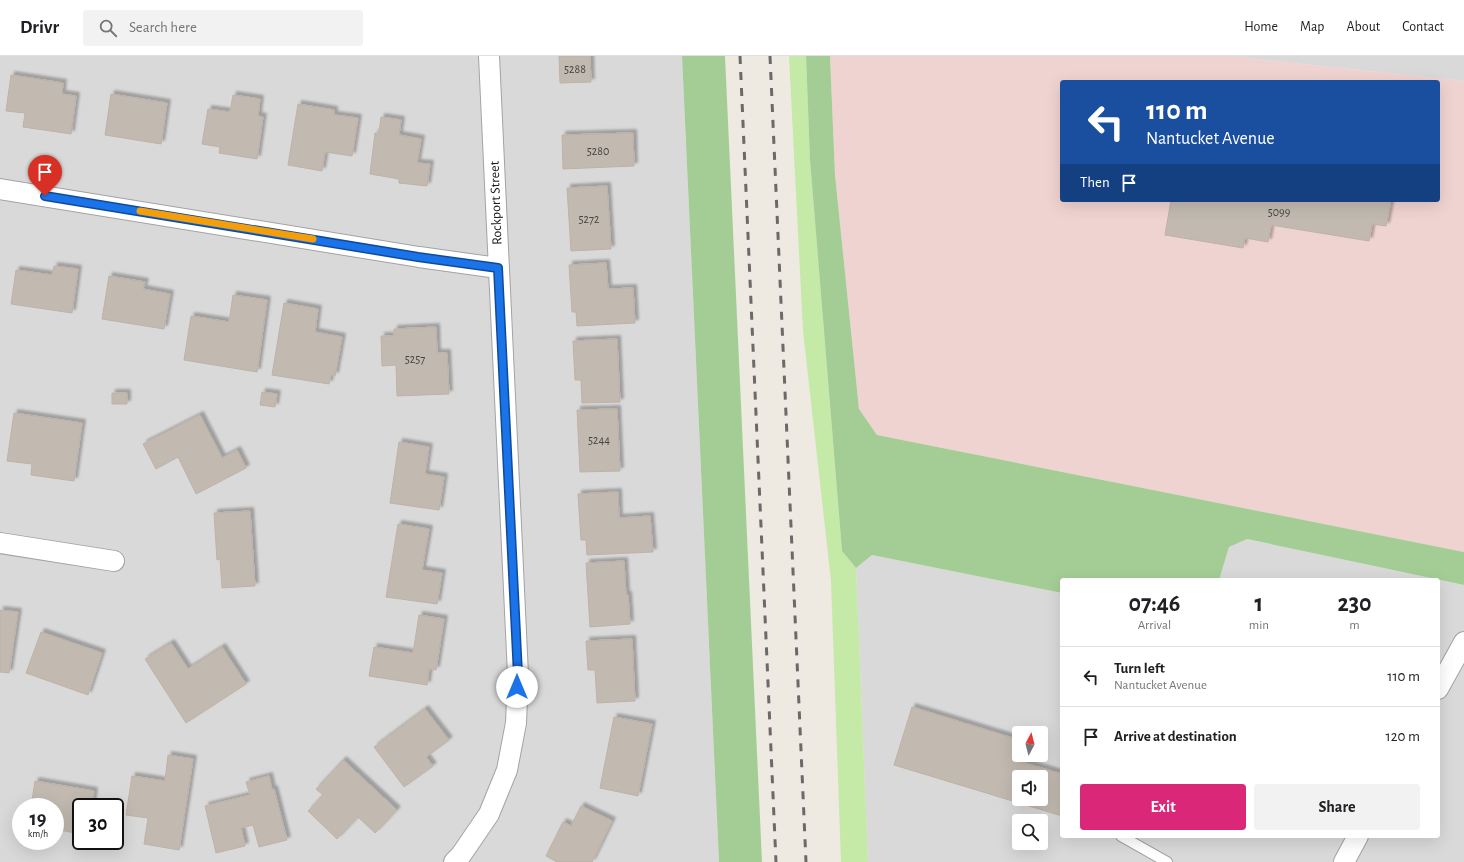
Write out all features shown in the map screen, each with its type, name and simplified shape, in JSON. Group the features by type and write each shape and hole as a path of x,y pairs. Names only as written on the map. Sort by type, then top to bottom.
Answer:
{"street":[{"name":"Rockport Street","path":"454,862 461,855 489,814 507,770 516,723 518,675 489,56"},
{"path":"0,190 418,257 498,268"},
{"path":"0,543 114,561"},
{"path":"1440,685 1464,642"},
{"path":"1344,862 1357,838"}],"lane":[{"path":"1125,838 1167,862"}],"shaded area":[{"path":"0,56 682,56 719,862 0,862"},
{"path":"830,56 1227,56 1464,81 1464,552 877,435 859,409 835,175"},
{"path":"1227,56 1464,56 1464,81"},
{"path":"1246,539 1431,578 1220,578 1229,547"},
{"path":"872,555 1060,593 1060,838 1440,838 1440,580 1464,585 1464,862 868,862 856,568"}],"green space":[{"path":"682,56 725,56 762,862 719,862"},
{"path":"789,56 806,56 810,160 842,551 856,568 868,862 841,862 831,581 803,331"},
{"path":"806,56 830,56 835,175 859,409 877,435 1464,552 1464,585 1440,580 1440,578 1431,578 1247,539 1229,547 1220,578 1060,578 1060,593 872,555 856,568 842,551 810,160"}],"building":[{"path":"559,56 590,56 591,82 560,83"},
{"path":"11,75 63,83 62,94 76,96 71,134 23,127 25,113 6,111"},
{"path":"111,94 167,103 161,144 105,135"},
{"path":"233,95 260,99 258,116 263,117 257,159 219,153 220,147 202,144 208,109 230,112"},
{"path":"298,104 334,110 334,115 358,118 352,156 325,152 322,171 288,165"},
{"path":"381,117 401,120 399,135 421,139 417,163 430,164 427,186 399,183 399,179 370,174 375,133 379,133"},
{"path":"633,133 634,166 563,169 562,135"},
{"path":"607,186 611,249 571,251 567,188"},
{"path":"1171,202 1391,202 1386,226 1372,224 1369,241 1271,225 1268,242 1245,238 1243,248 1165,235"},
{"path":"606,263 608,289 633,288 635,323 577,326 576,312 572,312 569,265"},
{"path":"54,266 78,269 72,313 11,304 16,270 52,275"},
{"path":"109,276 145,282 143,289 170,294 164,329 102,319"},
{"path":"233,295 267,300 257,372 184,360 191,316 229,322"},
{"path":"284,303 318,309 315,332 342,337 335,376 331,375 329,384 272,375"},
{"path":"436,327 437,353 447,353 449,394 397,396 396,365 382,366 381,336 394,336 394,329"},
{"path":"617,339 620,402 582,403 581,380 575,380 573,341"},
{"path":"262,392 277,394 275,407 260,405"},
{"path":"112,393 127,393 127,404 112,404"},
{"path":"617,409 620,471 580,472 577,410"},
{"path":"14,413 82,423 74,481 31,475 32,464 7,461"},
{"path":"200,415 222,458 237,450 246,468 196,494 178,457 156,469 143,444"},
{"path":"399,442 429,447 425,474 444,477 439,510 390,503"},
{"path":"618,492 619,518 650,516 653,552 587,555 586,540 581,540 578,494"},
{"path":"250,511 255,586 222,588 220,559 217,560 214,513"},
{"path":"398,524 429,529 422,570 442,573 437,604 386,597"},
{"path":"624,561 626,595 628,595 630,624 590,627 586,563"},
{"path":"0,610 18,612 9,673 0,672"},
{"path":"419,615 444,619 436,670 429,669 427,685 369,676 374,647 413,653"},
{"path":"41,632 102,653 88,695 26,673"},
{"path":"632,639 635,701 597,703 595,670 588,670 586,641"},
{"path":"171,643 188,669 222,647 246,684 186,723 145,659"},
{"path":"912,707 1012,738 1012,762 1021,762 1060,773 1060,815 1029,806 1048,806 1048,770 1012,770 1012,801 894,765"},
{"path":"425,709 449,740 426,757 433,766 404,787 374,747"},
{"path":"614,717 652,724 638,796 600,788"},
{"path":"168,755 193,759 179,850 144,844 148,818 126,815 132,776 165,781"},
{"path":"343,760 397,810 375,833 358,817 337,839 308,811 323,795 316,789"},
{"path":"269,776 272,790 274,789 287,840 259,847 253,825 241,828 245,846 216,853 205,806 250,795 246,782"},
{"path":"35,781 94,791 93,798 72,798 72,832 64,831 64,798 32,798"},
{"path":"581,806 612,821 592,862 557,862 546,856 563,822 571,826"}],"railway":[{"path":"740,56 776,862"},
{"path":"770,56 806,862"}],"slow traffic":[{"path":"140,211 313,239"}],"route":[{"path":"45,196 418,257 498,268 518,675 517,687"}]}
